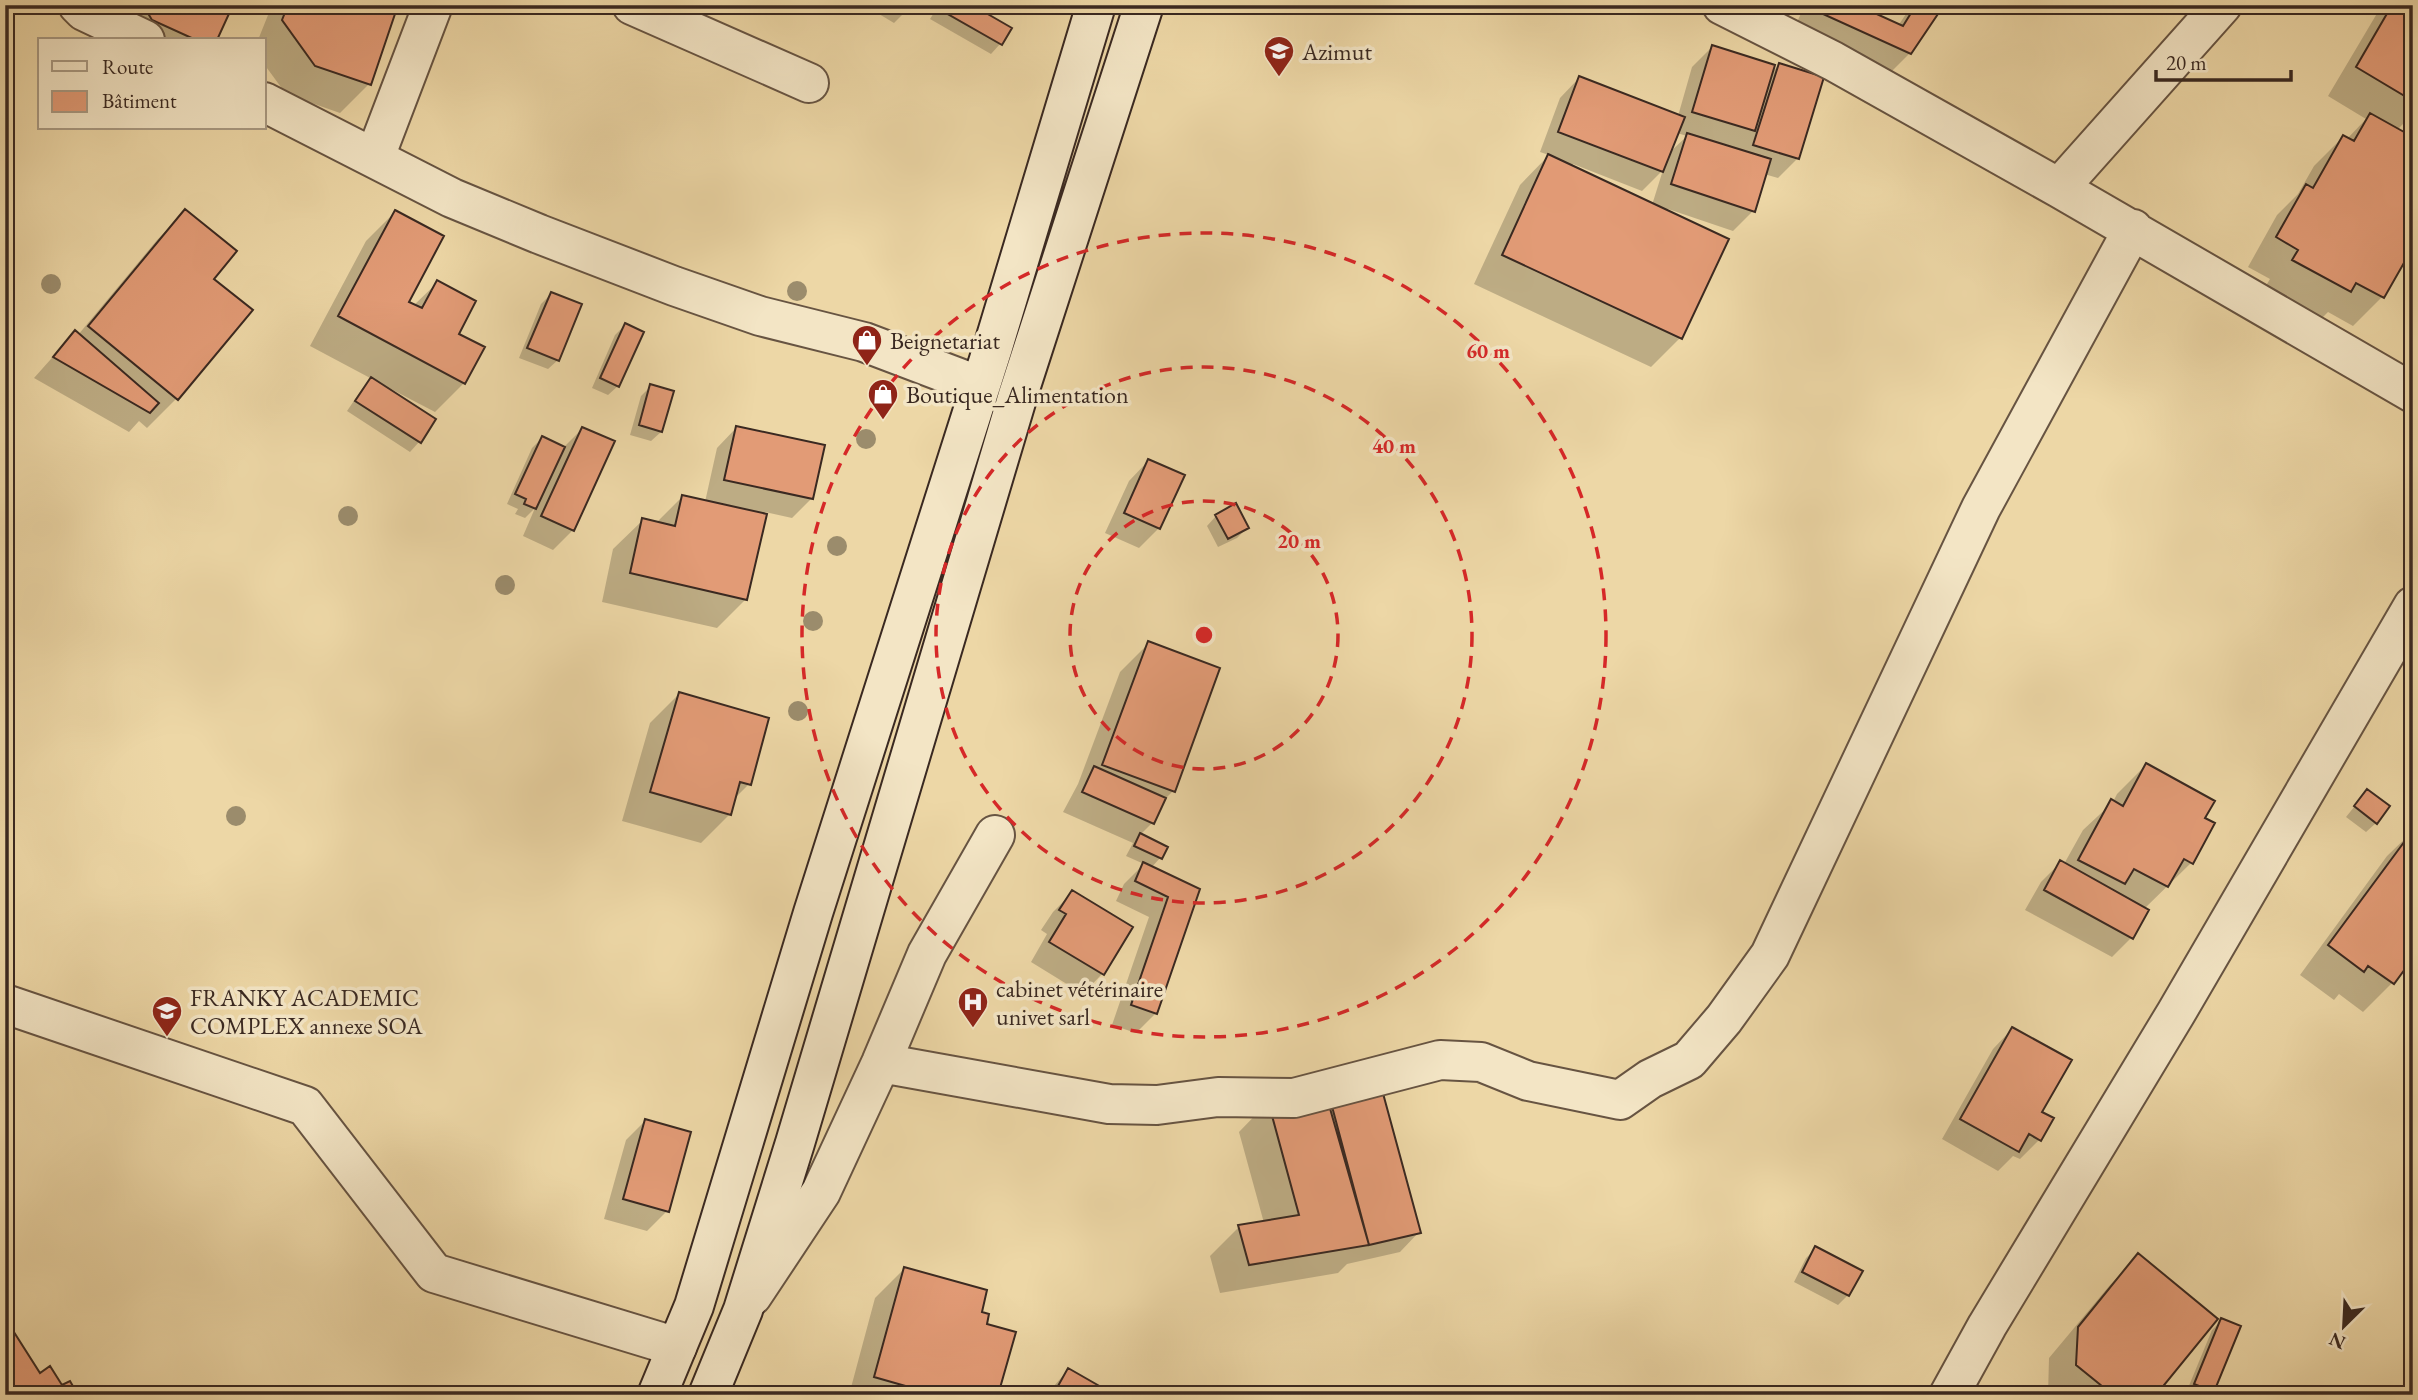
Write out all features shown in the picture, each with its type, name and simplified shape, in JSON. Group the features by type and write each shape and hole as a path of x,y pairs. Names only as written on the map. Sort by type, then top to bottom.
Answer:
{"street":[{"path":"375,157 433,5"},
{"path":"632,5 809,83"},
{"path":"657,1395 694,1306 813,913 980,386 1096,5"},
{"path":"708,1395 743,1310 1018,395 1144,5"},
{"path":"1723,5 1833,61 2133,229 2172,255 2413,393"},
{"path":"2059,188 2222,5"},
{"path":"83,7 141,38"},
{"path":"266,103 452,198 674,286 760,316 864,342 980,386"},
{"path":"881,1063 1109,1104 1157,1105 1218,1097 1294,1098 1440,1060 1481,1062 1528,1081 1620,1100 1650,1079 1689,1060 1724,1019 1770,956 1981,508 2133,229"},
{"path":"1949,1395 1987,1326 2176,1013 2413,607"},
{"path":"743,1310 821,1192 881,1063 927,954 995,835"},
{"path":"5,1004 305,1106 433,1273 677,1347"}],"building":[{"path":"143,5 233,5 218,38 192,38 152,20"},
{"path":"288,5 398,5 371,85 315,66 282,20"},
{"path":"941,5 972,5 1012,28 1002,45 939,9"},
{"path":"1814,5 1857,5 1903,26 1916,5 1944,5 1911,54 1812,9"},
{"path":"2392,5 2413,5 2413,101 2356,67"},
{"path":"1712,45 1775,65 1755,131 1692,112"},
{"path":"1779,63 1824,77 1799,159 1753,145"},
{"path":"1579,76 1685,117 1663,172 1558,132"},
{"path":"2370,113 2413,137 2413,247 2384,298 2356,283 2351,292 2292,260 2298,250 2276,237 2306,184 2313,188 2343,135 2354,141"},
{"path":"1687,133 1771,159 1755,212 1671,184"},
{"path":"1548,154 1729,239 1682,339 1502,255"},
{"path":"185,209 237,251 214,279 253,310 178,400 88,326"},
{"path":"395,210 444,236 409,302 422,308 437,280 476,301 459,334 485,347 465,384 338,316"},
{"path":"551,292 582,304 559,361 527,348"},
{"path":"625,323 644,332 619,387 600,378"},
{"path":"75,330 159,403 150,413 53,357"},
{"path":"371,377 436,419 421,443 355,401"},
{"path":"650,384 674,391 662,432 639,425"},
{"path":"736,426 825,445 813,499 724,480"},
{"path":"582,427 615,441 574,531 541,516"},
{"path":"542,436 565,447 536,509 524,504 526,499 515,494"},
{"path":"1148,459 1185,475 1160,529 1124,513"},
{"path":"682,495 767,514 747,600 630,573 642,518 675,526"},
{"path":"1236,503 1249,528 1228,539 1215,515"},
{"path":"1148,641 1220,668 1175,792 1102,765"},
{"path":"679,692 769,718 751,785 740,782 731,815 650,792"},
{"path":"2146,763 2215,801 2205,818 2215,823 2193,864 2184,859 2168,887 2134,869 2125,884 2078,860 2111,799 2123,806"},
{"path":"1094,766 1166,798 1154,824 1082,792"},
{"path":"2367,789 2390,806 2377,824 2354,806"},
{"path":"2413,830 2413,958 2394,984 2368,966 2364,972 2328,945"},
{"path":"1140,833 1168,847 1162,859 1134,846"},
{"path":"2060,860 2149,910 2133,939 2044,890"},
{"path":"1143,862 1200,889 1157,1014 1131,1005 1168,897 1135,881"},
{"path":"1072,890 1133,927 1104,975 1049,942 1066,914 1059,910"},
{"path":"2012,1027 2072,1060 2042,1112 2054,1118 2041,1141 2029,1134 2019,1152 1960,1119"},
{"path":"1381,1086 1421,1233 1369,1245 1330,1099"},
{"path":"1325,1091 1369,1245 1249,1265 1238,1225 1299,1215 1268,1101"},
{"path":"645,1119 691,1132 669,1212 623,1199"},
{"path":"1815,1246 1863,1271 1849,1296 1802,1272"},
{"path":"2138,1253 2218,1319 2156,1395 2113,1395 2076,1365 2078,1327"},
{"path":"904,1267 987,1290 982,1312 989,1314 987,1324 1016,1332 998,1395 982,1395 955,1387 953,1395 937,1395 874,1377"},
{"path":"5,1318 40,1373 50,1366 62,1385 70,1381 78,1395 5,1395"},
{"path":"2221,1318 2241,1326 2214,1392 2194,1384"},
{"path":"1068,1368 1115,1395 1053,1395"}],"place":[{"name":"Azimut","path":"1279,78"},
{"name":"Beignetariat","path":"867,367"},
{"name":"Boutique_Alimentation","path":"883,421"},
{"name":"cabinet vétérinaire univet sarl","path":"973,1029"},
{"name":"FRANKY ACADEMIC COMPLEX annexe SOA","path":"167,1038"}]}
